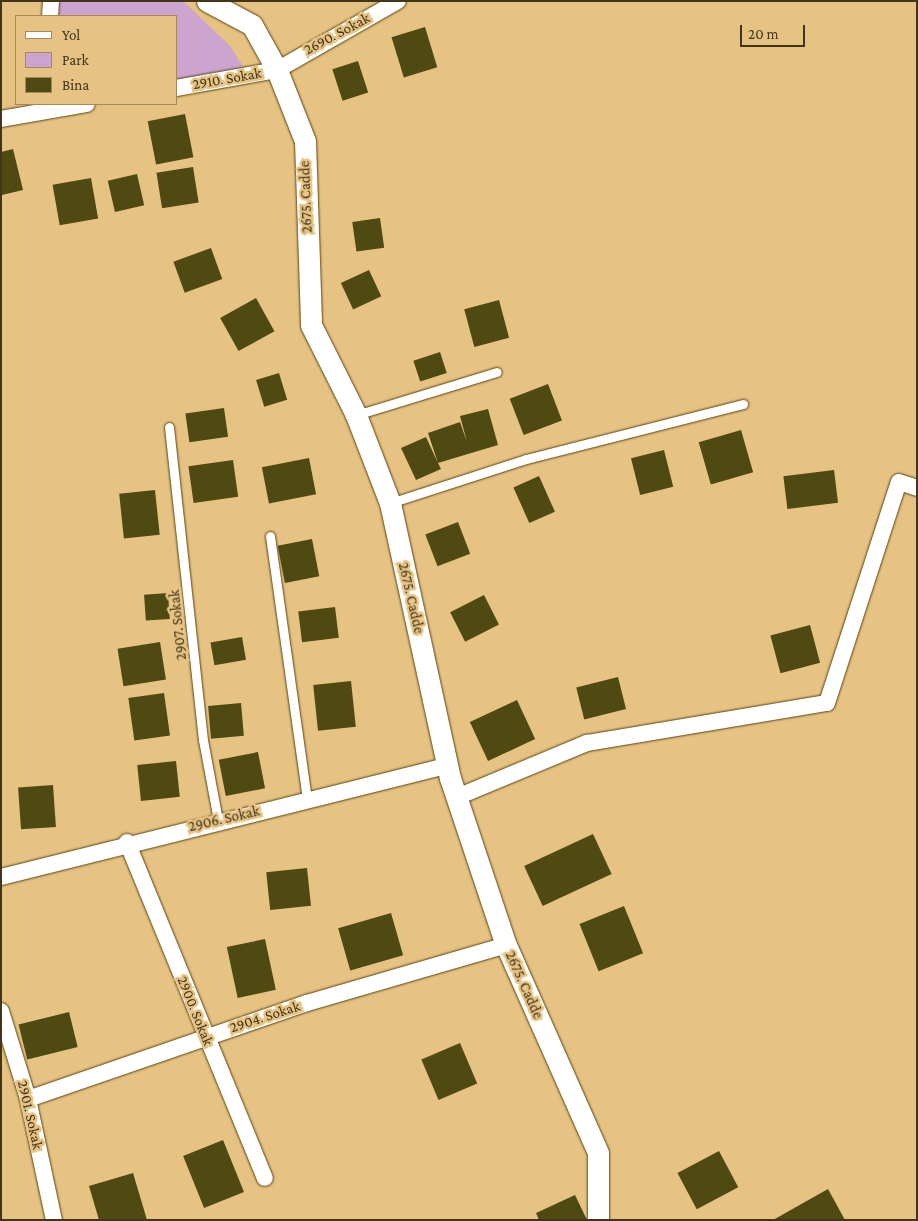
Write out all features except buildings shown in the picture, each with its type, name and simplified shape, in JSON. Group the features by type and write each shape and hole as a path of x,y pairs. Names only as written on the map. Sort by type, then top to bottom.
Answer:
{"street":[{"path":"50,15 51,1"},
{"name":"2675. Cadde","path":"207,1 252,26 277,70 305,141 311,325 356,415 390,503 449,765 458,797 506,945 598,1153 598,1220"},
{"name":"2690. Sokak","path":"277,70 398,1"},
{"name":"2910. Sokak","path":"178,88 277,70"},
{"path":"1,119 45,108 76,105"},
{"path":"458,797 586,743 827,703 899,482 917,488"},
{"name":"2906. Sokak","path":"1,877 127,842 449,765"},
{"name":"2900. Sokak","path":"127,842 205,1036 265,1178"},
{"name":"2904. Sokak","path":"28,1099 205,1036 506,945"},
{"name":"2901. Sokak","path":"1,1011 28,1099 54,1220"}],"lane":[{"path":"356,415 497,372"},
{"path":"390,503 526,459 743,404"},
{"name":"2907. Sokak","path":"169,427 203,740 218,820"},
{"path":"270,536 307,799"}],"green space":[{"path":"56,1 183,1 230,46 246,71 178,81 178,15 55,15"}]}
